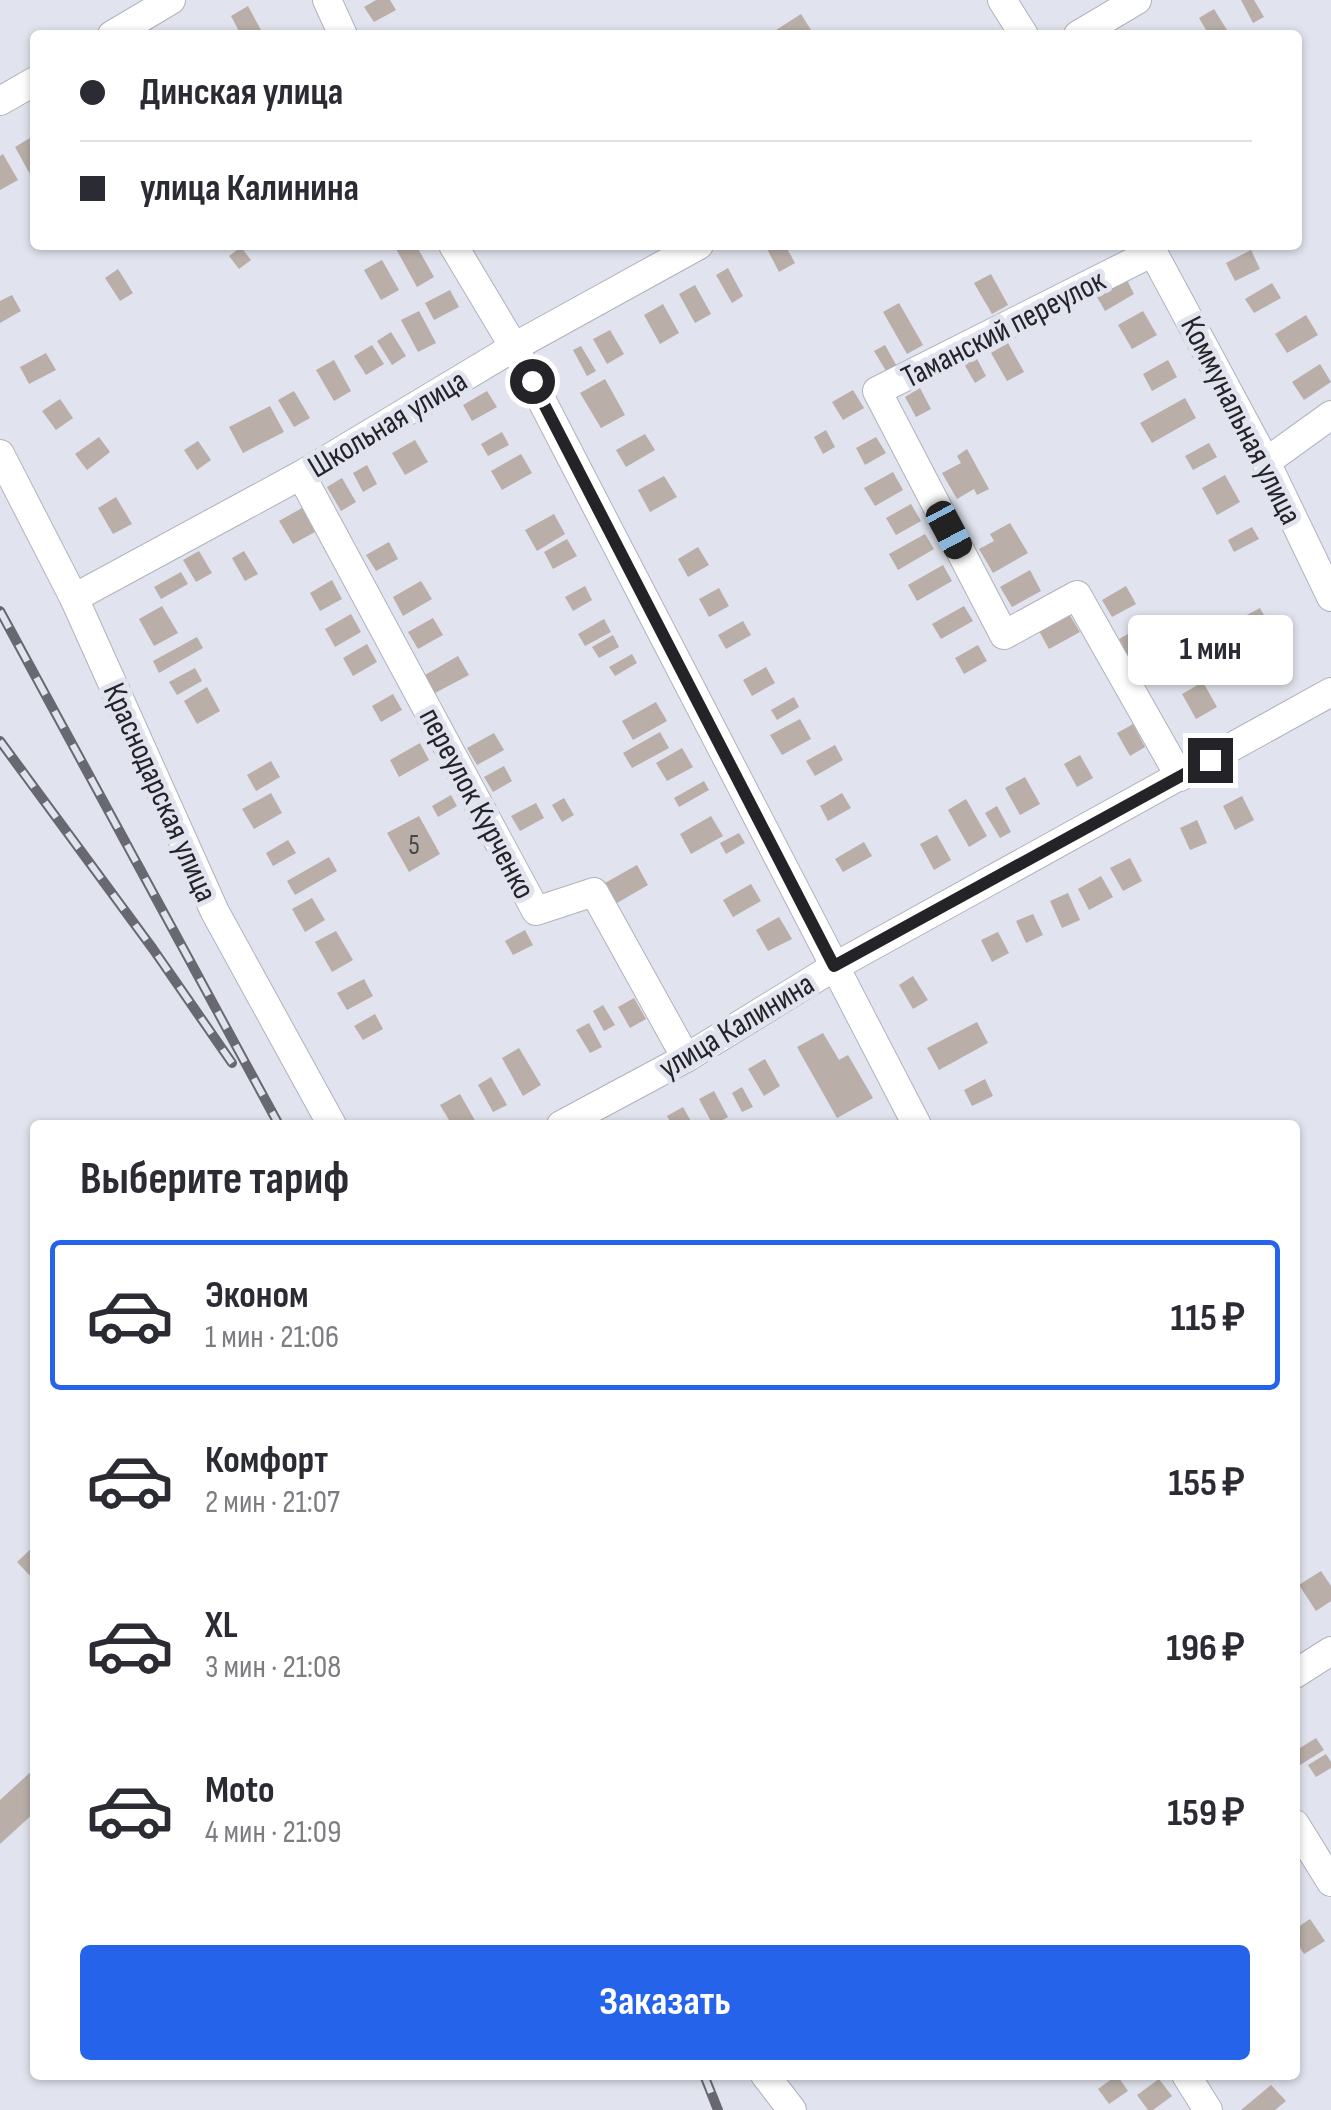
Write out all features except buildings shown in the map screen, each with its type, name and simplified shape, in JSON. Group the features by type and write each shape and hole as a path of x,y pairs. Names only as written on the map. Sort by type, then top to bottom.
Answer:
{"street":[{"path":"120,30 171,0"},
{"path":"327,0 341,30"},
{"path":"1002,0 1021,30"},
{"path":"1086,30 1137,0"},
{"path":"0,102 30,84"},
{"path":"457,250 514,347 915,1120"},
{"name":"Школьная улица","path":"74,598 301,475 514,347 690,250"},
{"name":"Таманский переулок","path":"1149,250 877,391 1004,634 1078,595 1180,777"},
{"name":"Коммунальная улица","path":"1152,250 1266,462 1331,597"},
{"path":"1266,462 1331,414"},
{"name":"Краснодарская улица","path":"0,454 74,598 214,912 329,1120"},
{"name":"переулок Курченко","path":"301,475 536,911 594,892 686,1058"},
{"name":"улица Калинина","path":"569,1120 686,1058 834,966 1331,692"},
{"path":"1300,1671 1331,1651"},
{"path":"1300,1832 1331,1882"},
{"path":"770,2080 792,2110"},
{"path":"1189,2080 1208,2110"}],"railway":[{"path":"0,611 276,1120"},
{"path":"0,741 232,1063"},
{"path":"706,2080 718,2110"}],"route":[{"path":"532,381 834,966 1210,760"}]}
